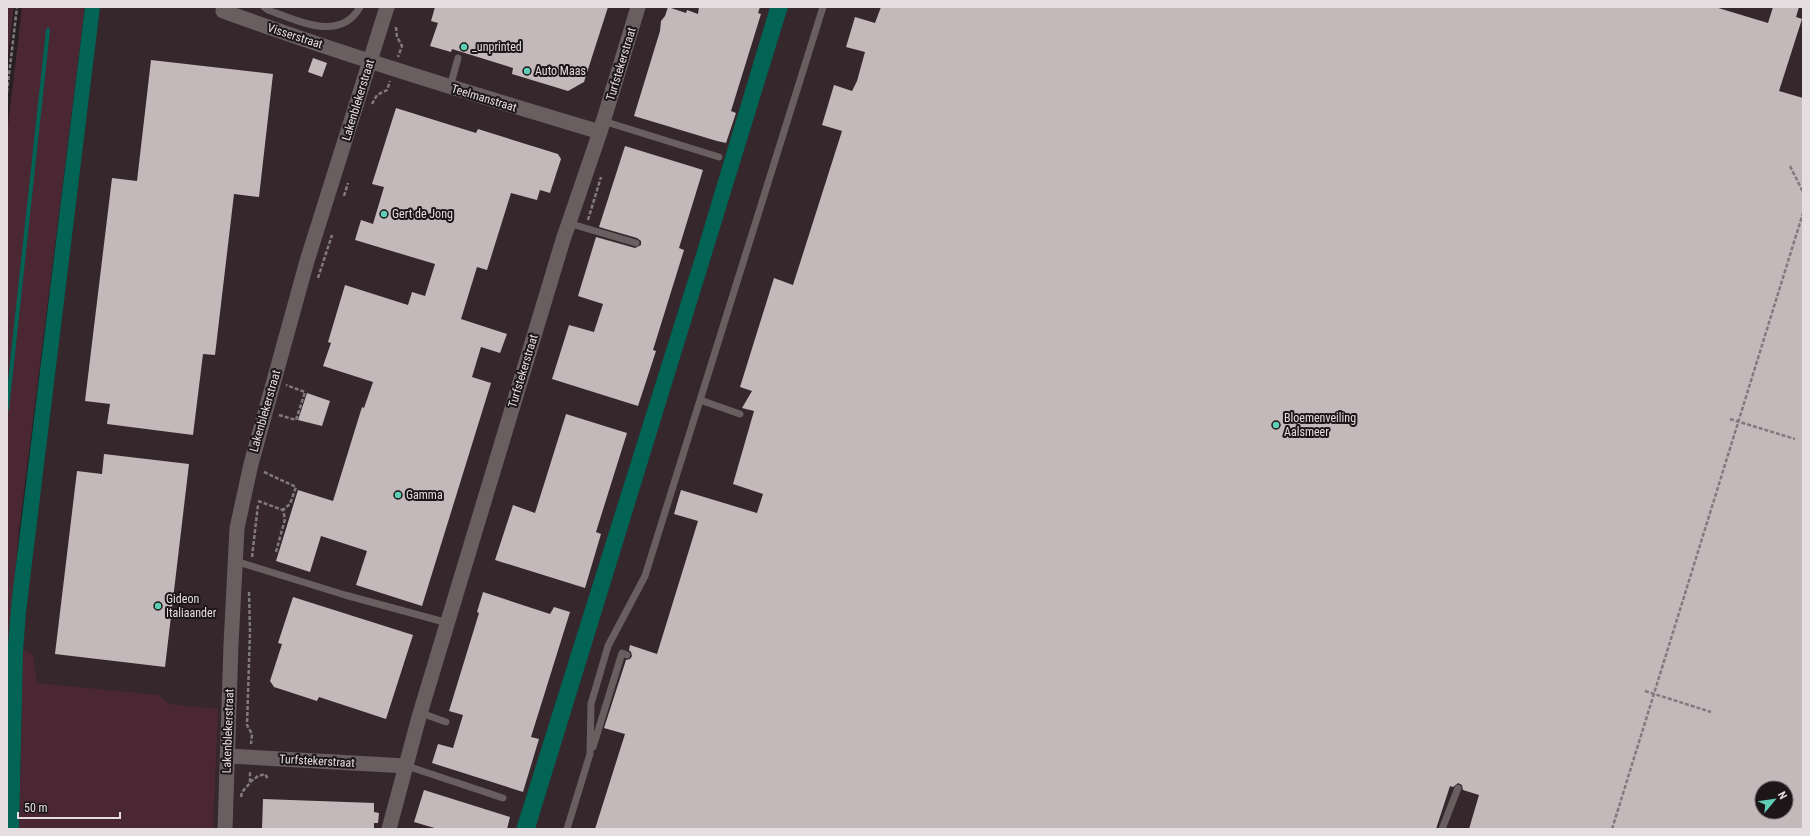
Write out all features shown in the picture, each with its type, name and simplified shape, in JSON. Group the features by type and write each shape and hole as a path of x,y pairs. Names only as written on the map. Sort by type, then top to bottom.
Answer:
{"street":[{"name":"Visserstraat","path":"224,7 223,11 285,33 370,60"},
{"name":"Lakenblekerstraat","path":"225,829 230,645 238,528 250,464 307,261 386,7"},
{"name":"Turfstekerstraat","path":"389,829 421,713 568,223 601,126 638,7"},
{"name":"Teelmanstraat","path":"370,60 450,87 601,126"},
{"name":"Turfstekerstraat","path":"227,756 407,766"}],"lane":[{"path":"264,7 268,10 318,27 332,27 346,21 360,7"},
{"path":"590,754 591,704 608,646 645,576 823,7"},
{"path":"285,33 290,18"},
{"path":"450,87 458,58"},
{"path":"601,126 719,157"},
{"path":"568,223 636,243"},
{"path":"700,400 740,414"},
{"path":"236,561 345,594 449,623"},
{"path":"567,829 622,653 627,655"},
{"path":"421,713 446,722"},
{"path":"407,766 503,798"},
{"path":"1442,829 1458,788"}],"path":[{"path":"7,92 17,7"},
{"path":"370,109 377,95 386,90 402,46 397,37 396,26"},
{"path":"1790,166 1803,192"},
{"path":"343,198 349,179"},
{"path":"1612,829 1803,213"},
{"path":"317,281 332,232"},
{"path":"283,392 287,378"},
{"path":"278,410 277,415 296,420 306,392 285,385"},
{"path":"1730,419 1795,439"},
{"path":"262,479 265,466"},
{"path":"264,472 296,487 290,504 283,510"},
{"path":"252,566 258,501 260,494"},
{"path":"258,501 283,510"},
{"path":"276,552 286,519 283,510"},
{"path":"249,589 250,632 247,725 252,734 250,783"},
{"path":"1645,691 1711,712"},
{"path":"240,802 242,792 258,776 265,774 268,780"}],"shaded area":[{"path":"7,7 14,7 7,64"},
{"path":"22,7 85,7 19,531 7,670 7,134"},
{"path":"85,7 100,7 26,612 23,651 19,829 7,829 7,657 12,597"},
{"name":"Bloemenveiling Aalsmeer","path":"96,7 1803,7 1803,829 181,829 15,692"},
{"path":"770,7 788,7 535,829 516,829 696,254"},
{"path":"23,651 33,654 37,683 159,695 169,704 218,709 213,829 19,829"}],"building":[{"path":"435,7 608,7 584,82 568,91 512,74 513,68 452,49 451,52 430,46 438,23 431,21"},
{"path":"668,7 686,13 687,10 698,14 699,7 760,7 758,13 761,14 731,111 736,113 726,143 634,116 660,31 661,21 665,16"},
{"name":"Bloemenveiling Aalsmeer","path":"881,7 1715,7 1768,23 1773,7 1799,7 1796,17 1802,19 1779,91 1803,98 1803,829 1469,829 1479,795 1463,790 1462,785 1458,783 1453,787 1450,786 1436,829 595,829 625,734 604,728 626,660 630,659 632,656 629,650 630,645 657,654 698,521 674,514 681,490 757,513 763,494 733,484 754,411 742,408 752,391 740,387 774,278 793,285 842,131 822,125 834,85 852,91 857,81 865,52 846,47 855,17 875,23"},
{"path":"313,58 327,63 322,77 308,72"},
{"path":"151,60 273,74 259,197 234,194 215,355 203,354 193,435 107,424 110,404 85,401 112,178 137,181"},
{"path":"396,108 476,133 478,129 558,154 561,159 550,193 540,190 537,200 511,193 487,270 477,267 461,319 507,334 500,353 481,347 472,377 491,383 422,606 356,585 367,551 321,536 310,572 276,561 298,490 333,501 362,407 364,408 373,382 323,366 331,343 328,342 345,285 408,305 412,292 425,296 435,264 355,240 361,220 373,224 384,187 372,184"},
{"path":"625,146 703,170 679,248 684,250 653,350 656,351 638,406 552,379 569,325 594,332 603,304 578,296 596,237 635,248 641,245 641,241 637,238 599,227"},
{"path":"307,393 330,401 322,426 298,420"},
{"path":"566,414 627,433 596,532 601,534 585,588 495,560 513,505 535,513"},
{"path":"104,454 189,464 165,667 55,654 77,471 102,474"},
{"path":"483,592 550,614 554,607 570,612 531,737 539,739 523,792 432,763 438,744 453,748 463,715 449,711 479,613 477,612"},
{"path":"293,597 413,635 386,719 319,697 317,701 274,687 270,681 282,644 278,643"},
{"path":"424,790 510,817 507,829 438,829 414,822"},
{"path":"263,799 374,803 374,812 379,813 378,823 374,823 374,829 262,829"}],"waterway":[{"path":"7,409 48,30"}],"place":[{"name":"_unprinted","path":"464,47"},
{"name":"Auto Maas","path":"527,71"},
{"name":"Gert de Jong","path":"384,214"},
{"name":"Bloemenveiling Aalsmeer","path":"1276,425"},
{"name":"Gamma","path":"398,495"},
{"name":"Gideon Italiaander","path":"158,606"}]}
